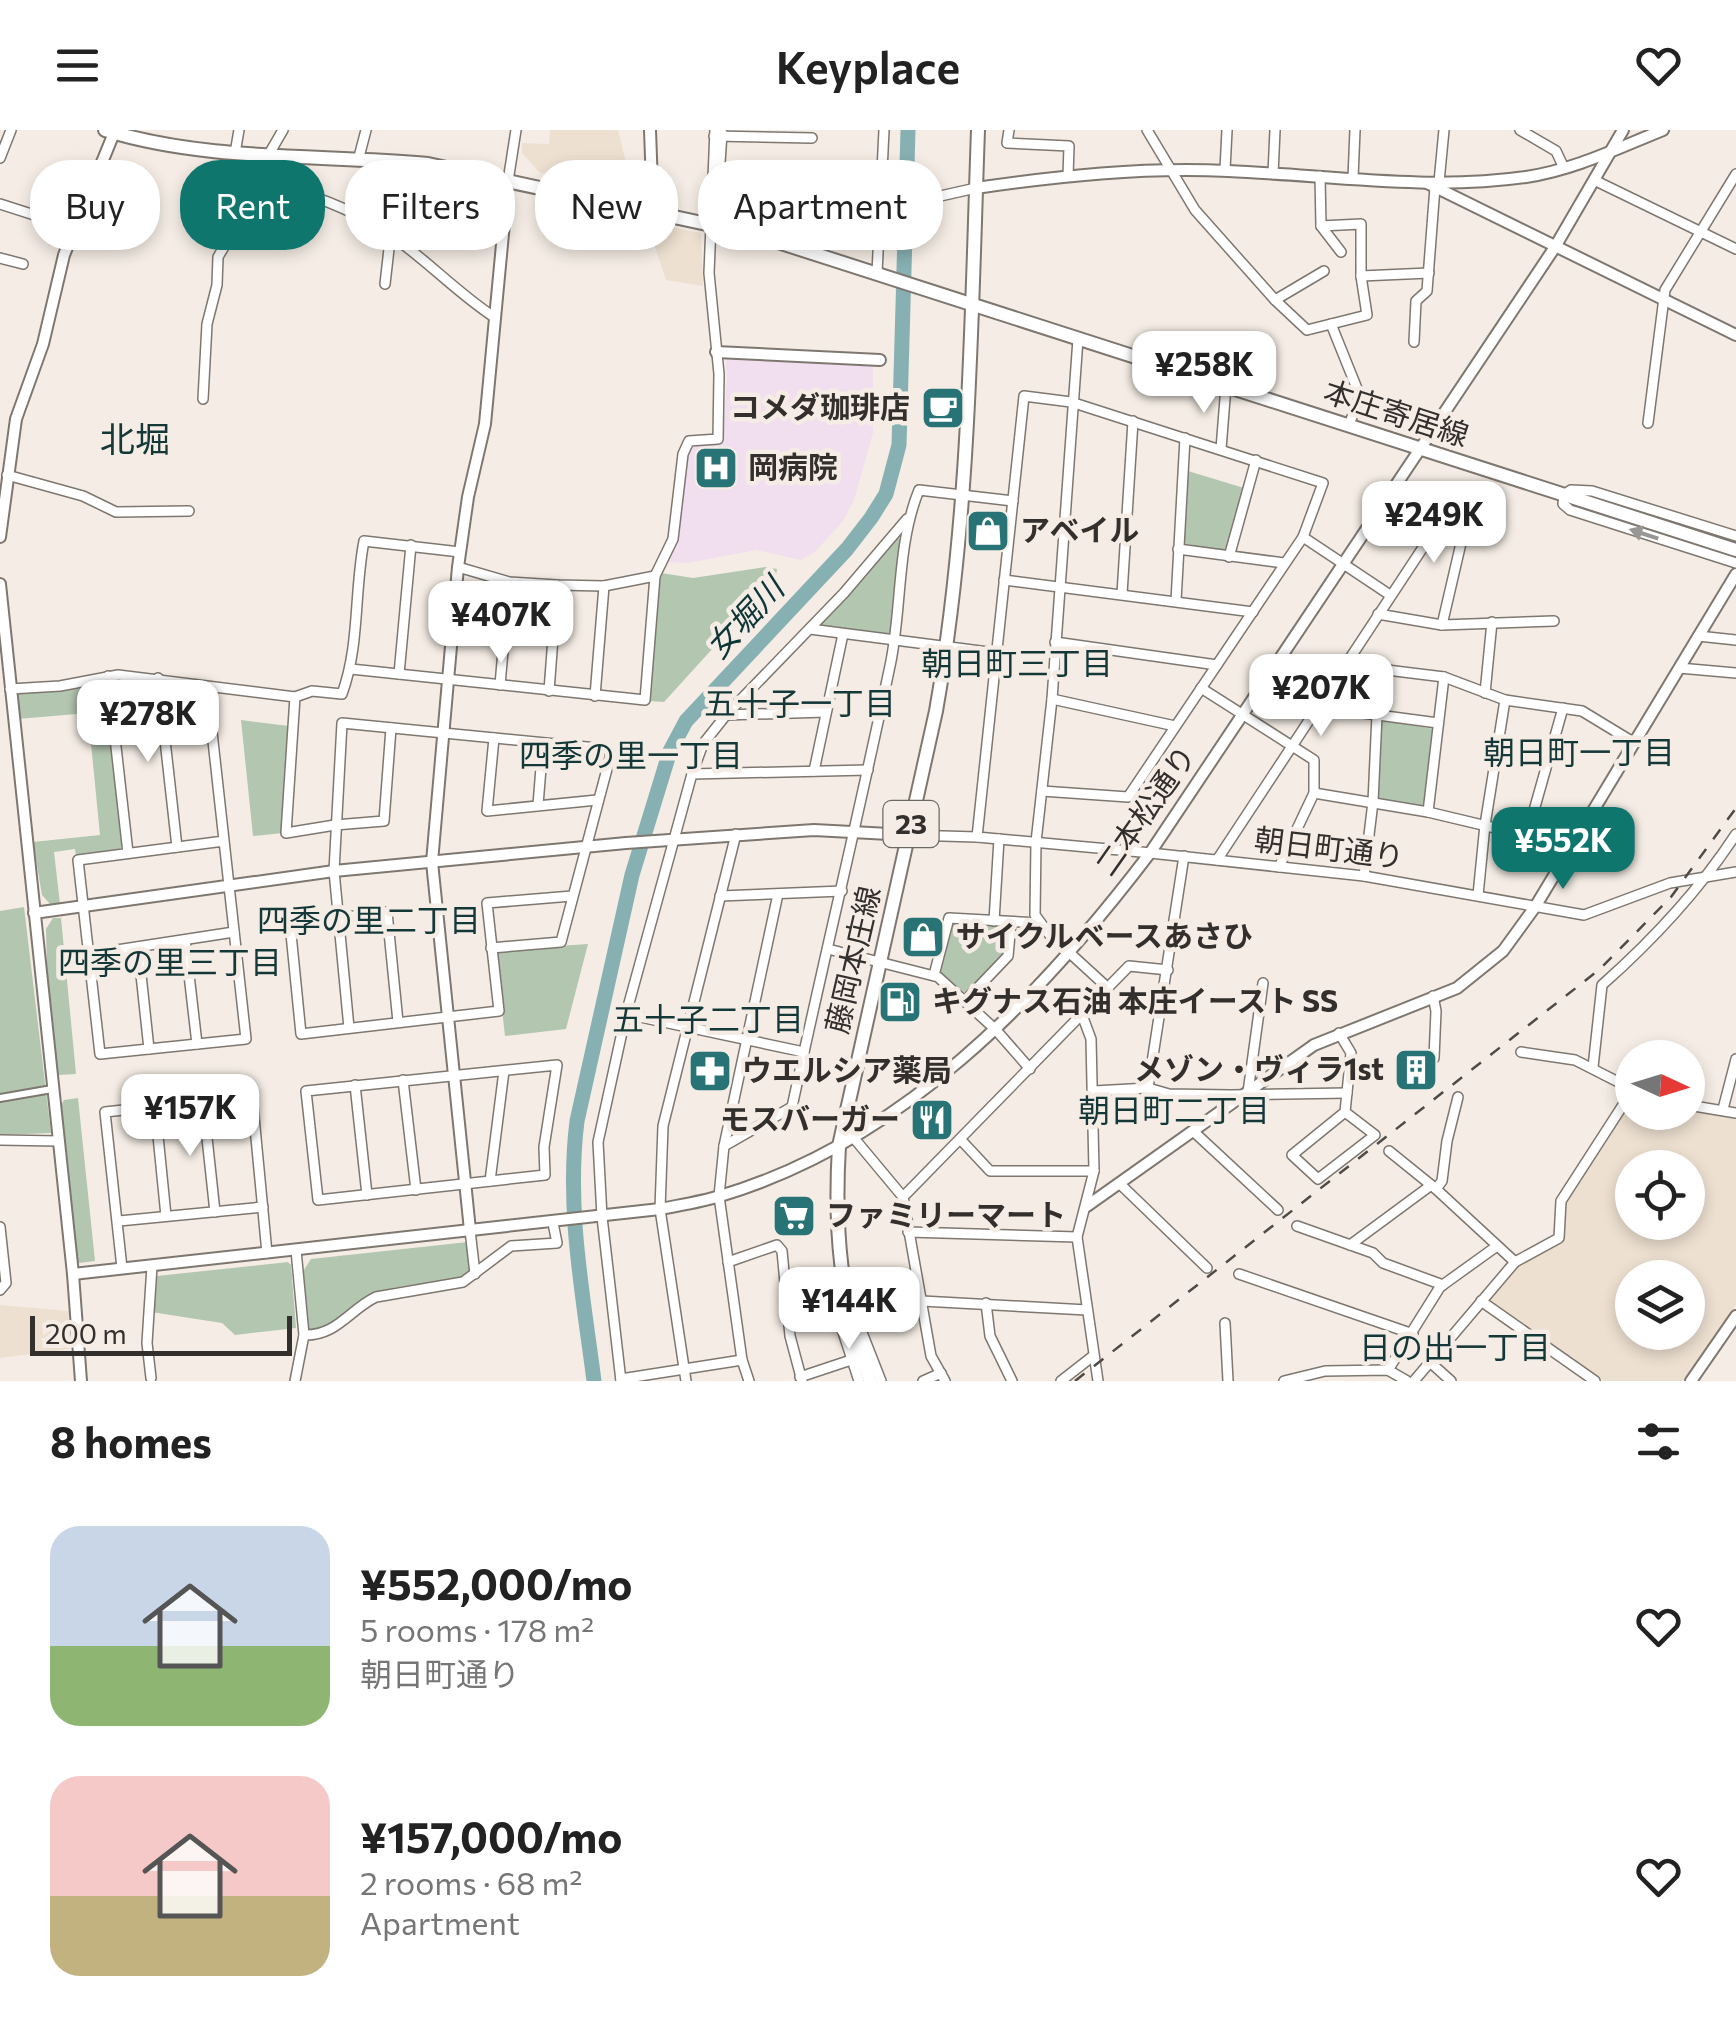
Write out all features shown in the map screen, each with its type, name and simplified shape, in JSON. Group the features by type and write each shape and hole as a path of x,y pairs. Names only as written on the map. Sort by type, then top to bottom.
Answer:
{"main road":[{"name":"藤岡本庄線","path":"870,1381 847,1309 838,1240 839,1146 947,648 964,494 978,130"},
{"name":"本庄寄居線","path":"109,131 173,147 391,160"},
{"name":"本庄寄居線","path":"798,250 1736,550"}],"street":[{"path":"0,158 11,130"},
{"path":"234,152 239,130"},
{"path":"265,160 283,130"},
{"path":"359,157 366,130"},
{"path":"511,160 516,130"},
{"path":"650,130 651,160"},
{"path":"884,130 884,160"},
{"path":"1009,130 1007,143 1069,146 1068,176"},
{"path":"1147,130 1194,210 1307,330 1367,316 1361,276 1361,224 1322,226"},
{"path":"1225,170 1227,130"},
{"path":"1273,174 1274,130"},
{"path":"1353,178 1355,130"},
{"path":"1414,342 1416,301 1427,291 1433,183 1444,130"},
{"path":"1520,130 1537,134 1556,150 1564,168"},
{"name":"二本松通り","path":"73,1274 660,1209 719,1196 780,1174 839,1146 919,1094 996,1030 1069,954 1150,852 1556,246 1623,130"},
{"path":"943,196 1068,176 1168,170 1433,183 1529,176 1564,168 1663,130"},
{"path":"99,160 109,131"},
{"path":"718,160 718,133 812,138"},
{"path":"1648,423 1663,298 1736,174"},
{"path":"1320,176 1322,226 1341,252"},
{"path":"1594,180 1736,249"},
{"path":"1433,183 1736,335"},
{"path":"0,204 30,214"},
{"path":"0,537 4,476 16,420 42,344 66,250"},
{"path":"203,399 206,324 221,250"},
{"path":"385,284 389,250"},
{"path":"408,250 460,295 494,316"},
{"path":"475,1274 432,862 458,567 484,424 501,250"},
{"path":"351,669 645,700 656,574 673,539 681,464 689,441 718,439 710,250"},
{"path":"878,274 880,250"},
{"path":"0,258 23,264"},
{"path":"1275,300 1324,271"},
{"path":"1361,276 1429,273"},
{"path":"1332,324 1360,396 1349,425"},
{"path":"1078,339 1034,902 1038,923 1108,988"},
{"path":"716,352 880,360"},
{"path":"1221,449 1226,386"},
{"path":"978,837 1024,396 1072,402 1323,483 1303,536 1128,797 1042,791"},
{"path":"1122,594 1133,421"},
{"path":"1176,601 1185,438"},
{"path":"1229,557 1256,460"},
{"path":"4,476 84,496 116,512 190,511"},
{"path":"724,1146 792,1106 856,832 895,641 908,518 919,490 1013,501"},
{"path":"1736,536 1592,491 1571,490 1564,494 1563,504 1570,510 1736,563"},
{"path":"1217,860 1450,508 1468,513 1442,625"},
{"path":"742,1360 621,1380 602,1217 598,1142 670,840 703,744 908,518"},
{"path":"1303,536 1390,595"},
{"path":"6,684 60,686 108,676 158,678 295,697 312,691 342,694 351,669 364,541 460,552"},
{"path":"399,674 411,545"},
{"path":"1178,549 1284,563"},
{"path":"458,567 509,582 557,585 604,586 656,574"},
{"path":"1087,1206 1314,1044 1457,988 1503,951 1535,907 1736,574"},
{"path":"1004,580 1253,612"},
{"path":"500,685 509,582"},
{"path":"0,584 6,684 73,1274 81,1381"},
{"path":"549,690 557,585"},
{"path":"594,696 604,586"},
{"path":"1378,614 1442,625 1554,622"},
{"path":"1486,692 1492,622"},
{"path":"810,629 996,654"},
{"path":"814,771 843,634"},
{"path":"1698,636 1736,640"},
{"path":"1055,642 1217,665"},
{"path":"1346,665 1444,677 1505,700 1582,712 1633,742"},
{"path":"1678,668 1736,674"},
{"path":"108,676 128,854"},
{"path":"1428,812 1444,677"},
{"path":"158,678 177,847"},
{"path":"207,687 246,1039 100,1054 78,860 224,841"},
{"path":"1202,688 1314,760 1314,793 1279,867"},
{"path":"295,697 286,834 384,822 391,728"},
{"path":"1052,699 1175,726"},
{"path":"1478,895 1484,825 1505,700"},
{"path":"1318,707 1438,723"},
{"path":"1527,835 1563,708"},
{"path":"726,715 826,712"},
{"path":"1364,876 1373,802 1377,715"},
{"path":"349,1028 334,871 342,723 608,750 611,754 561,942 491,948"},
{"path":"494,738 487,811 597,800"},
{"path":"538,805 543,743"},
{"path":"692,774 868,770"},
{"path":"1314,793 1428,812 1571,846"},
{"path":"34,914 334,871 626,843 814,830 908,835"},
{"path":"686,1381 660,1209 663,1126 736,834"},
{"path":"1593,1067 1602,985 1665,927 1708,877 1736,834"},
{"name":"朝日町通り","path":"908,835 1150,852 1364,876 1584,915 1670,883 1736,872"},
{"path":"994,922 999,839"},
{"path":"1148,1088 1184,856"},
{"path":"720,896 842,891"},
{"path":"749,1381 742,1360 719,1196 724,1146 778,894"},
{"path":"398,1022 387,912 290,924 301,1034 499,1011 487,902 572,896"},
{"path":"934,975 948,918 1038,923"},
{"path":"965,1001 1008,956 1010,923"},
{"path":"91,954 234,932"},
{"path":"186,940 197,1044"},
{"path":"138,947 150,1049"},
{"path":"828,949 934,975 996,1030 1030,1069"},
{"path":"904,1197 1130,966 1168,970"},
{"path":"1248,1092 1264,983"},
{"path":"1434,996 1434,1058"},
{"path":"626,1014 804,1052"},
{"path":"1082,1014 1092,1039 1094,1171 1076,1238 1098,1381"},
{"path":"1339,1033 1350,1054 1345,1112 1292,1155 1318,1179 1375,1134 1345,1112"},
{"path":"1520,1052 1575,1060 1615,1079"},
{"path":"1723,1109 1736,1060"},
{"path":"556,1064 544,1147 545,1175 318,1200 306,1091 454,1074 556,1064"},
{"path":"490,1181 504,1071"},
{"path":"403,1080 416,1190"},
{"path":"354,1086 367,1195"},
{"path":"1094,1090 1148,1088 1169,1094 1346,1093"},
{"path":"0,1098 52,1089"},
{"path":"122,1268 105,1112 155,1106 252,1096 266,1253"},
{"path":"1350,1246 1442,1181 1458,1098"},
{"path":"203,1102 215,1212"},
{"path":"155,1106 166,1216"},
{"path":"1705,1107 1736,1113"},
{"path":"1284,1381 1326,1371 1388,1370 1411,1381 1431,1363 1515,1262 1559,1238 1561,1202 1615,1116"},
{"path":"1193,1131 1278,1210"},
{"path":"853,1137 904,1197 931,1356 944,1377 923,1381"},
{"path":"0,1140 58,1142"},
{"path":"962,1140 990,1171 1094,1171"},
{"path":"1389,1151 1515,1262"},
{"path":"1119,1183 1207,1268"},
{"path":"118,1221 263,1207"},
{"path":"304,1335 316,1336 347,1321 364,1303 376,1297 463,1282 511,1246 558,1243 555,1222"},
{"path":"1297,1226 1372,1253 1383,1263 1443,1285"},
{"path":"0,1228 6,1283 0,1290"},
{"path":"908,1232 1076,1238"},
{"path":"728,1262 777,1245 782,1251 790,1336 801,1379 852,1360"},
{"path":"1388,1370 1443,1285 1498,1246"},
{"path":"296,1250 304,1335 296,1381"},
{"path":"151,1378 147,1344 152,1266"},
{"path":"1239,1274 1412,1334"},
{"path":"922,1301 1088,1310"},
{"path":"1481,1301 1595,1381"},
{"path":"986,1303 990,1336 1012,1381"},
{"path":"859,1381 840,1323 847,1309 853,1308 881,1381"},
{"path":"1691,1381 1734,1322"},
{"path":"1225,1323 1228,1381"},
{"path":"1062,1381 1094,1356"},
{"path":"1431,1363 1451,1381"}],"shaded area":[{"path":"550,130 618,130 625,160 535,160 535,168 522,153 522,143 549,144"},
{"path":"678,229 698,232 703,286 666,280 656,250 678,250"},
{"path":"725,356 873,364 873,433 854,500 843,521 815,552 801,560 756,550 688,563 667,562 677,543 688,452 698,442 723,441"},
{"path":"1705,1111 1736,1117 1736,1305 1705,1349 1705,1260 1615,1260 1615,1350 1705,1350 1683,1381 1604,1381 1488,1302 1521,1264 1562,1238 1566,1203 1615,1128 1705,1130"},
{"path":"0,1305 69,1311 70,1349 0,1358"}],"green space":[{"path":"1188,471 1244,488 1225,552 1182,543"},
{"path":"897,538 902,539 893,631 890,634 825,628 820,624"},
{"path":"766,567 777,569 776,576 766,576 765,591 664,702 649,701 661,573 693,578"},
{"path":"85,686 88,704 106,703 122,846 119,850 76,856 75,849 54,852 60,904 50,904 42,895 33,842 100,835 88,713 18,719 15,702 19,694"},
{"path":"241,720 289,726 283,833 253,836"},
{"path":"1381,720 1434,729 1424,805 1420,807 1381,800 1378,796"},
{"path":"24,907 51,1133 0,1135 0,911"},
{"path":"53,918 61,918 76,1074 59,1075 54,1071 46,929"},
{"path":"953,922 1002,925 1004,953 967,994 940,975"},
{"path":"588,944 566,1029 505,1036 496,956 502,950"},
{"path":"78,1098 95,1261 79,1263 75,1258 60,1107 64,1100"},
{"path":"468,1242 471,1272 463,1279 385,1290 328,1328 308,1330 302,1273 311,1259"},
{"path":"288,1262 296,1328 235,1335 222,1323 151,1312 154,1277"}],"waterway":[{"name":"女堀川","path":"594,1381 577,1251 574,1154 577,1121 632,875 670,751 686,721 847,549 886,494 899,445 908,130"}],"railway":[{"path":"1075,1381 1600,969 1671,897 1736,808"}],"place":[{"name":"コメダ珈琲店","path":"943,408"},
{"name":"岡病院","path":"716,468"},
{"name":"アベイル","path":"988,531"},
{"name":"サイクルベースあさひ","path":"923,937"},
{"name":"キグナス石油 本庄イースト SS","path":"900,1002"},
{"name":"メゾン・ヴィラ1st","path":"1416,1070"},
{"name":"ウエルシア薬局","path":"710,1071"},
{"name":"モスバーガー","path":"932,1120"},
{"name":"ファミリーマート","path":"794,1216"}],"district":[{"name":"北堀","path":"135,440"},
{"name":"朝日町三丁目","path":"1017,664"},
{"name":"五十子一丁目","path":"800,704"},
{"name":"朝日町一丁目","path":"1579,753"},
{"name":"四季の里一丁目","path":"631,756"},
{"name":"四季の里二丁目","path":"369,921"},
{"name":"四季の里三丁目","path":"170,963"},
{"name":"五十子二丁目","path":"708,1020"},
{"name":"朝日町二丁目","path":"1174,1111"},
{"name":"日の出一丁目","path":"1455,1348"}]}
